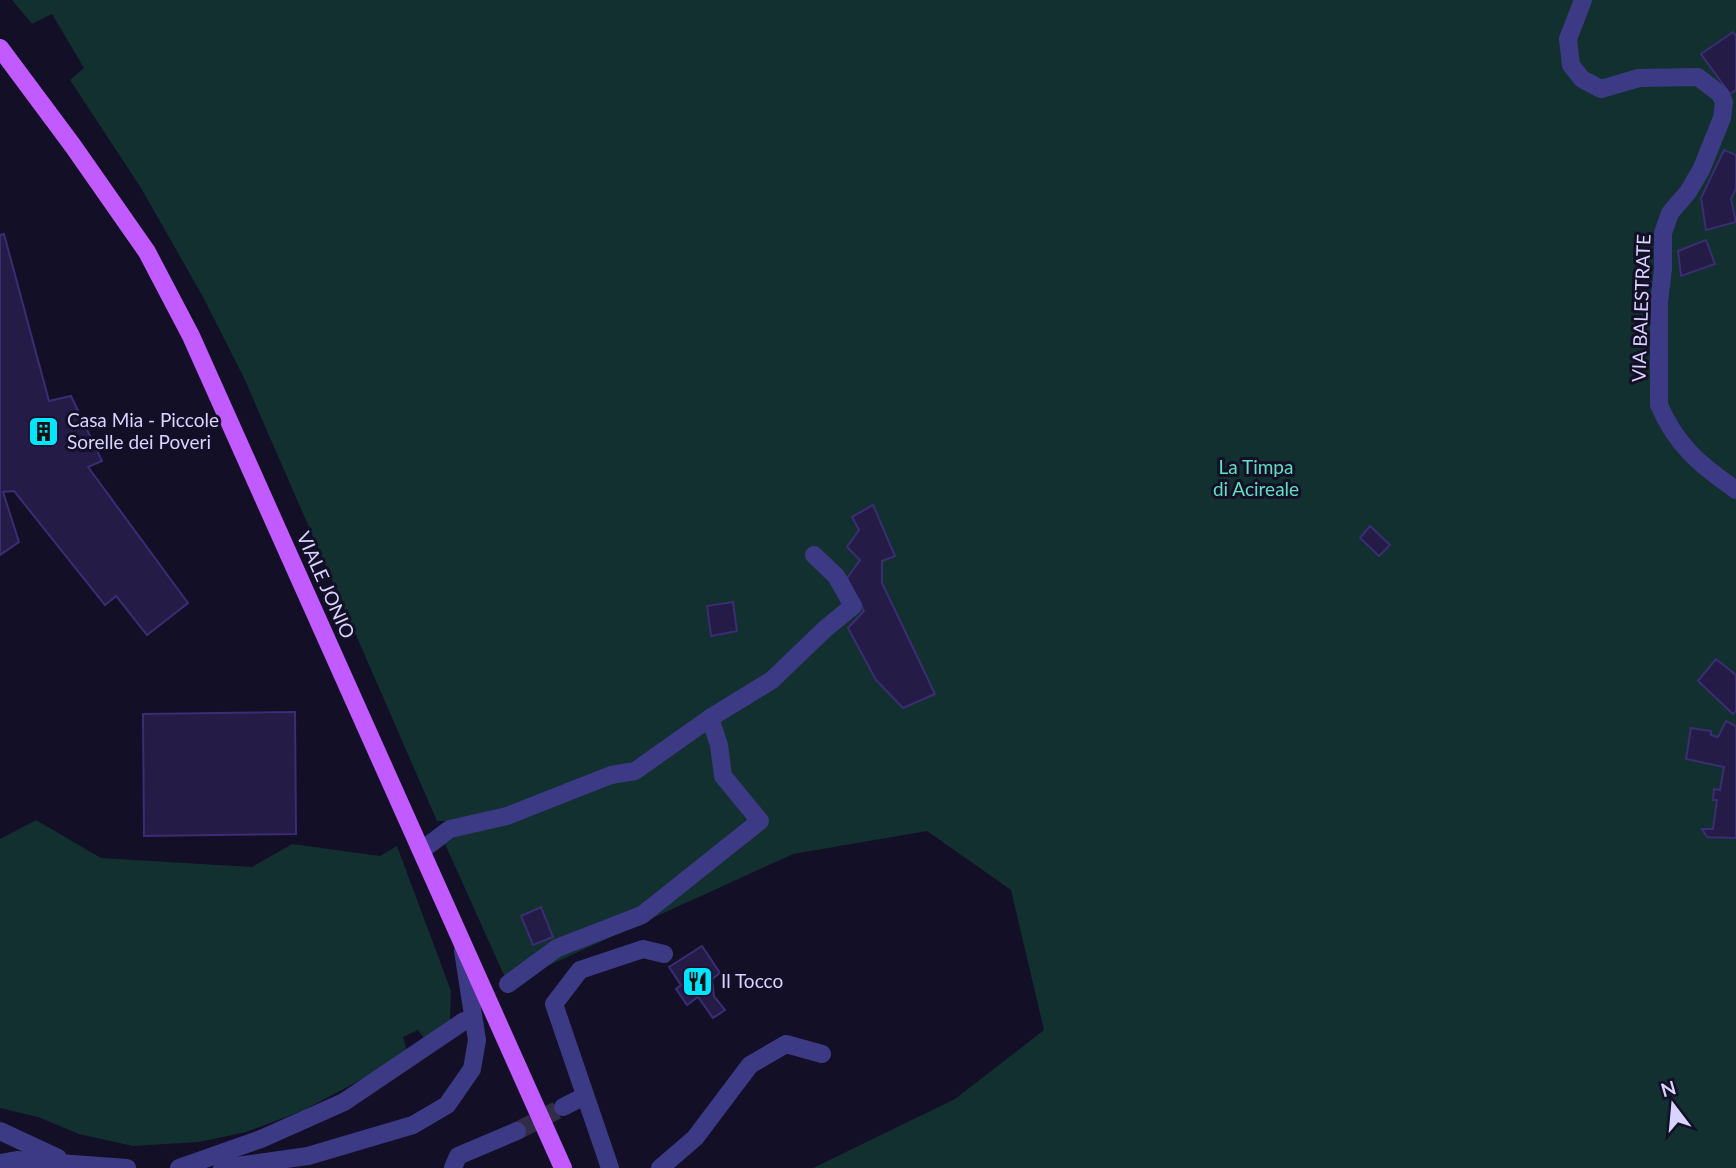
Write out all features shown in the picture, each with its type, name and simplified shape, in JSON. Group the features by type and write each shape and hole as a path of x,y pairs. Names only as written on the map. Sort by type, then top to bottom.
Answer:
{"main road":[{"name":"VIALE JONIO","path":"0,48 74,146 147,252 191,336 563,1168"}],"street":[{"name":"VIA BALESTRATE","path":"1583,0 1568,39 1572,65 1582,79 1601,89 1639,78 1698,77 1720,94 1724,102 1722,118 1701,170 1671,213 1662,233 1659,405 1682,444 1701,466 1736,490"},
{"path":"422,850 450,829 507,816 611,775 635,771 710,718 772,680 853,606 836,576 814,555"},
{"path":"509,984 557,948 642,915 760,821 723,776 719,745 710,718"},
{"path":"222,1168 308,1156 413,1125 447,1105 472,1069 477,1040 460,934"},
{"path":"610,1168 554,1004 580,970 643,949 664,954"},
{"path":"179,1168 261,1139 344,1102 464,1021"},
{"path":"660,1168 695,1138 750,1065 786,1044 822,1054"},
{"path":"563,1107 585,1096"},
{"path":"0,1131 71,1163"},
{"path":"453,1168 458,1156 517,1131"},
{"path":"0,1163 18,1160 127,1168"}],"green space":[{"name":"La Timpa di Acireale","path":"12,0 1736,0 1736,1168 813,1168 955,1099 1044,1030 1011,890 927,831 793,854 508,984 445,844 454,838 447,821 437,821 244,378 203,297 141,188 70,80 84,68 52,14 32,24"},
{"path":"36,820 101,858 252,867 292,844 380,856 397,846 451,991 450,1020 426,1041 418,1030 403,1037 408,1055 302,1111 246,1132 199,1142 133,1146 79,1134 38,1117 0,1108 0,839"}],"building":[{"path":"1733,32 1736,36 1736,90 1730,94 1701,54"},
{"path":"1724,150 1736,155 1736,188 1731,199 1736,222 1706,230 1701,198"},
{"name":"Casa Mia - Piccole Sorelle dei Poveri","path":"4,234 49,401 71,396 102,461 88,467 188,603 147,635 116,596 105,605 14,491 3,492 19,542 0,555 0,235"},
{"path":"1706,240 1715,264 1681,276 1678,251"},
{"path":"873,505 895,556 882,561 882,583 935,694 903,708 876,680 848,628 864,611 847,578 860,560 847,547 859,530 852,517"},
{"path":"1370,526 1390,545 1379,556 1360,538"},
{"path":"733,602 737,631 711,636 707,606"},
{"path":"1716,659 1736,675 1736,711 1733,714 1698,681"},
{"path":"295,712 296,834 144,836 143,714"},
{"path":"1726,721 1736,726 1736,838 1707,837 1702,829 1713,829 1717,800 1713,800 1714,789 1720,790 1724,767 1686,759 1691,728 1711,731 1711,735 1718,737"},
{"path":"541,907 553,937 533,945 521,916"},
{"path":"702,946 720,973 712,979 714,996 725,1010 713,1018 698,997 687,1005 676,989 681,985 669,967"}],"tunnel":[{"path":"517,1131 563,1107"}],"place":[{"name":"Casa Mia - Piccole Sorelle dei Poveri","path":"44,431"},
{"name":"Il Tocco","path":"698,981"}]}
